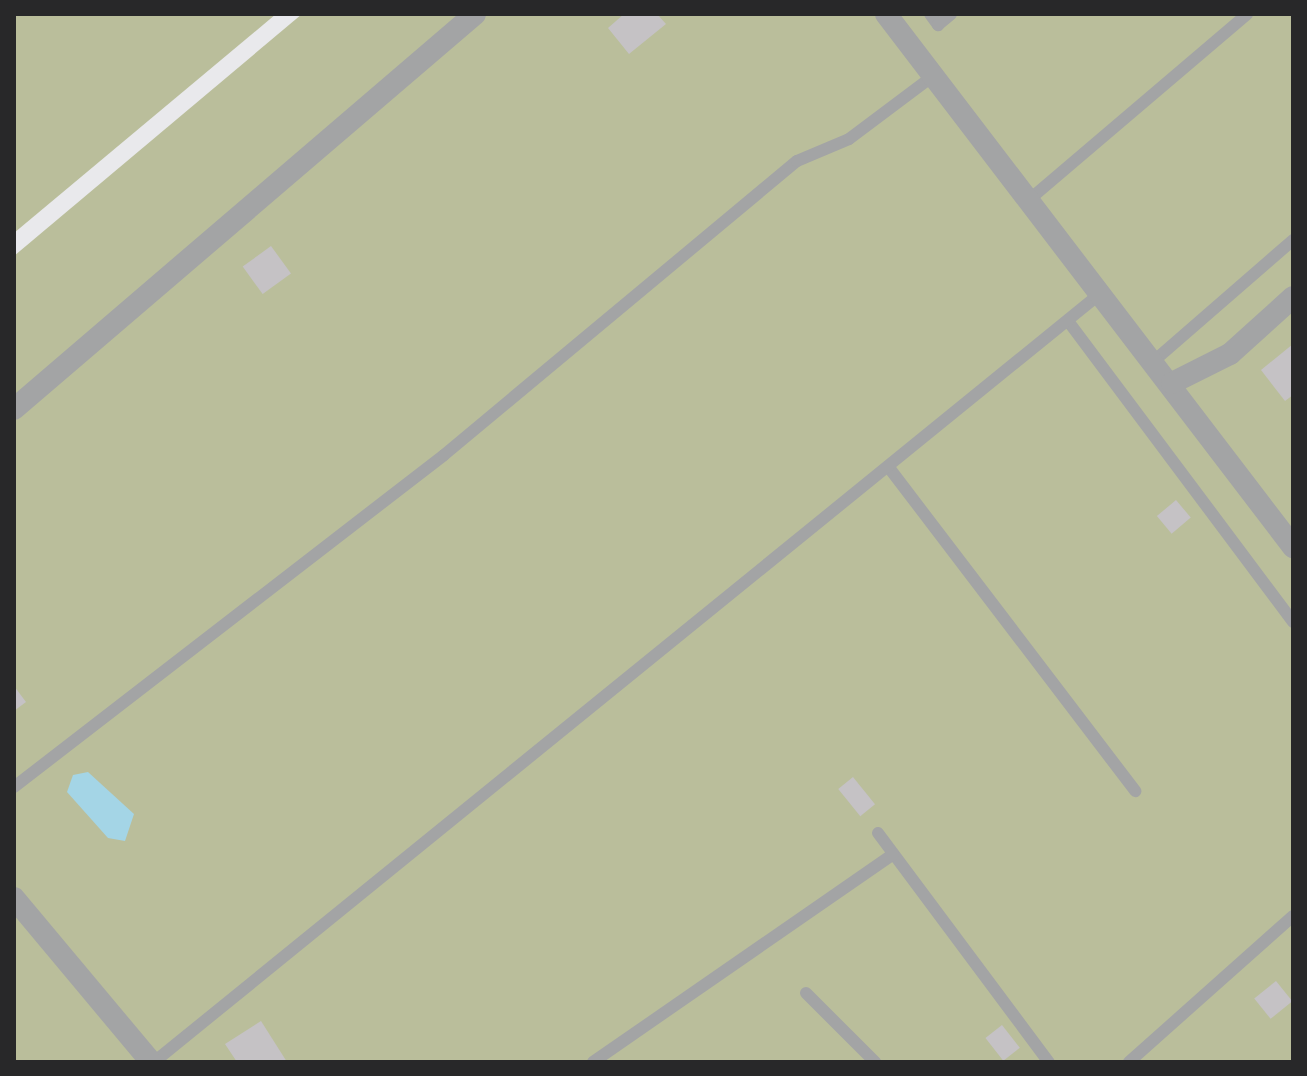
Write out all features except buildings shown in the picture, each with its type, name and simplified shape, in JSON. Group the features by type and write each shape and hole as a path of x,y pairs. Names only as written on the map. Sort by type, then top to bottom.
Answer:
{"street":[{"path":"14,409 475,14"},
{"path":"886,14 1103,291 1293,547"},
{"path":"1172,383 1230,354 1288,308"},
{"path":"14,898 152,1062"}],"lane":[{"path":"930,14 938,25 951,14"},
{"path":"1030,199 1247,14"},
{"path":"14,787 444,455 797,161 849,139 933,76"},
{"path":"1155,360 1293,240"},
{"path":"152,1062 890,469 1103,291"},
{"path":"1068,321 1293,622"},
{"path":"890,469 1135,791"},
{"path":"878,833 1049,1062"},
{"path":"593,1062 893,854"},
{"path":"1129,1062 1293,916"},
{"path":"806,993 875,1062"}],"green space":[{"path":"14,14 276,14 14,233"},
{"path":"302,14 1293,14 1293,1062 14,1062 14,256"}],"water":[{"path":"88,772 134,814 125,841 108,838 67,792 73,775"}]}
